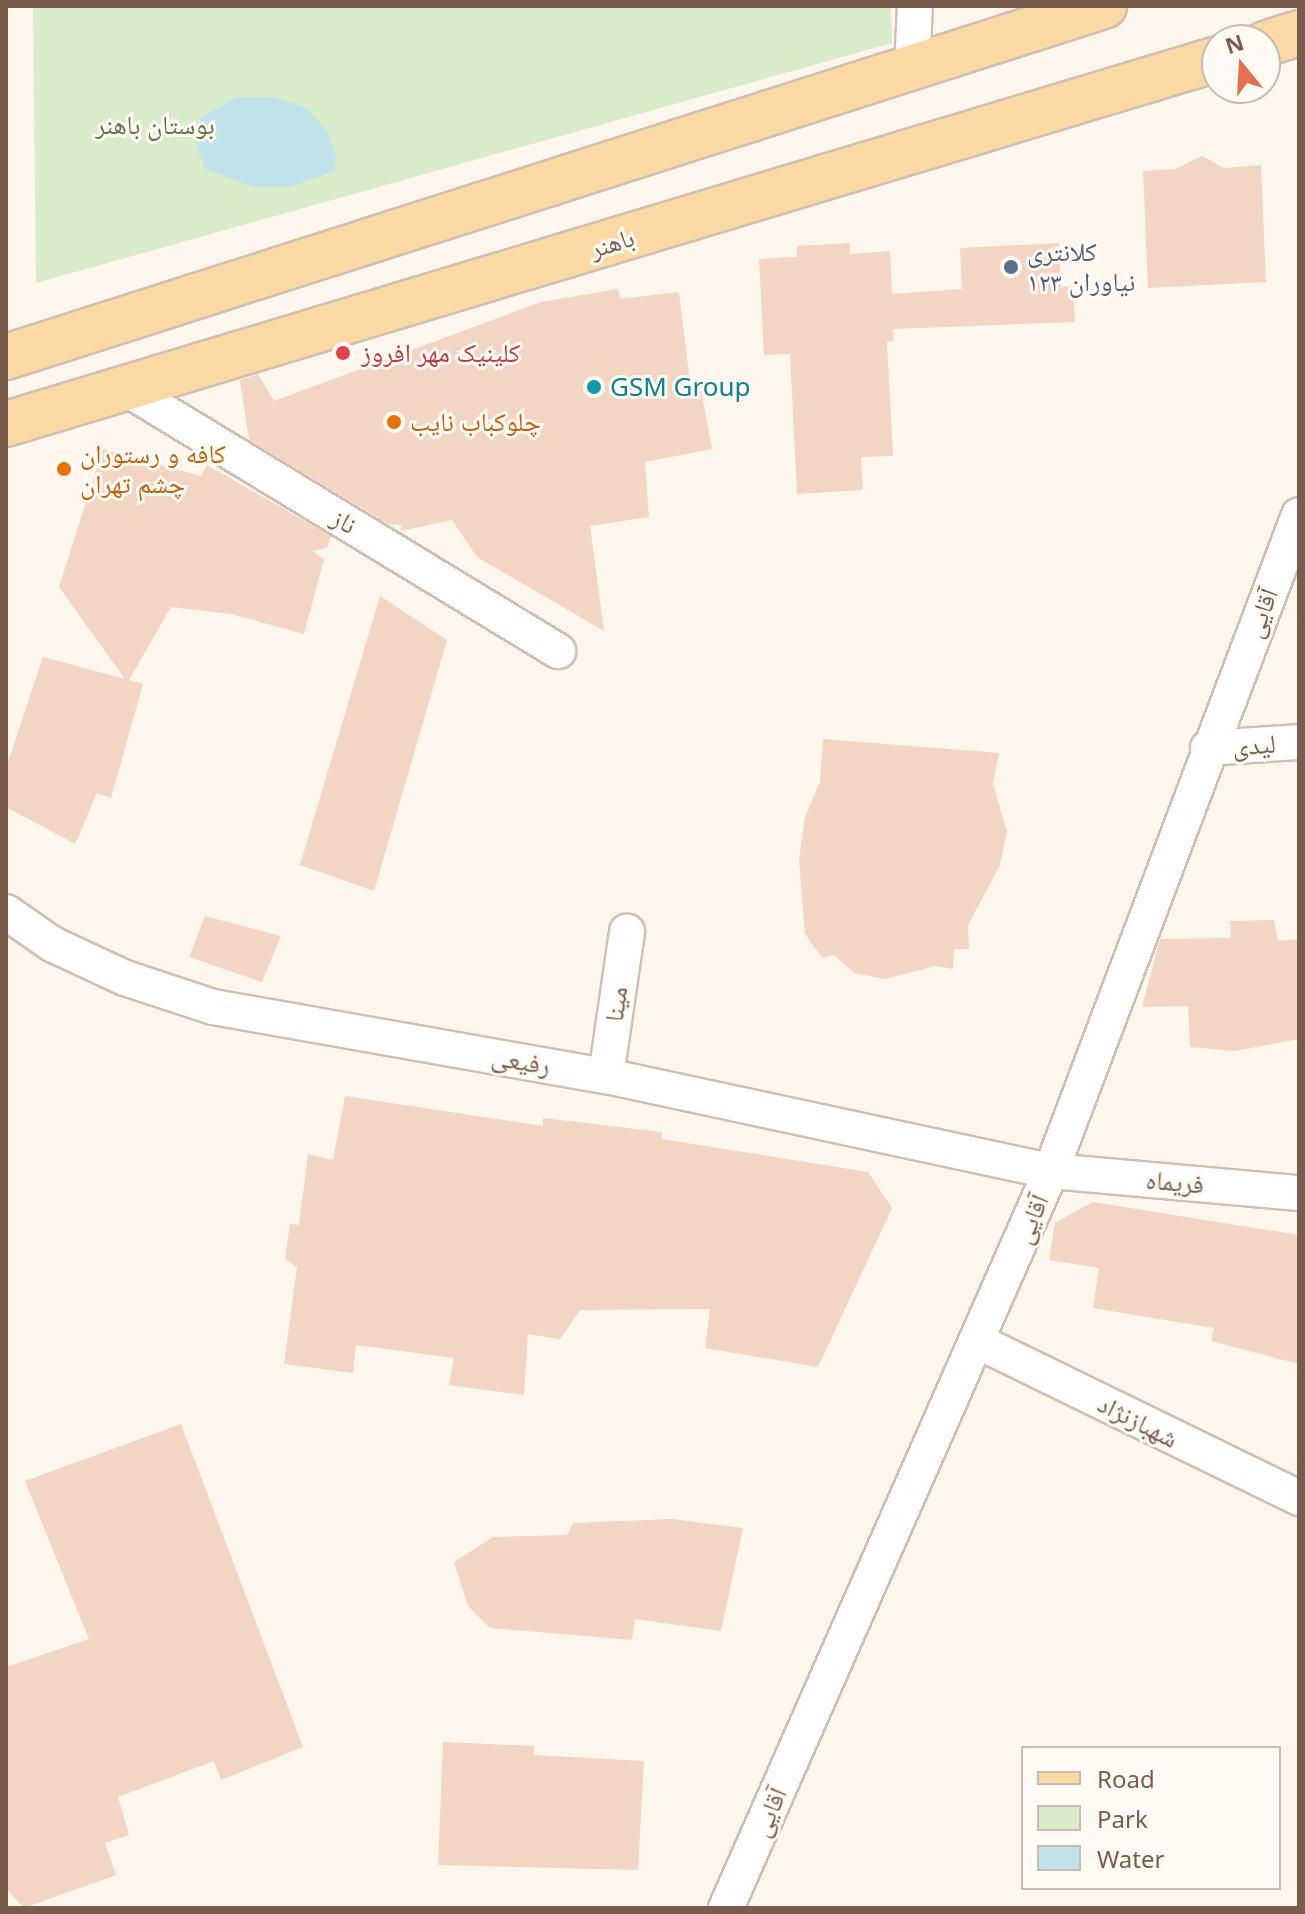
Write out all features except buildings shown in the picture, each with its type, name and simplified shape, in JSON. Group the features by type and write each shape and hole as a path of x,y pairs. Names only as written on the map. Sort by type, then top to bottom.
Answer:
{"main road":[{"path":"6,357 1104,6"},
{"name":"باهنر","path":"6,424 130,391 1201,64"}],"street":[{"path":"912,67 915,6"},
{"name":"ناز","path":"130,391 558,651"},
{"name":"آقایی","path":"726,1908 979,1342 1051,1171 1208,748 1299,515"},
{"name":"لیدی","path":"1208,748 1299,742"},
{"name":"رفیعی","path":"6,912 52,944 125,978 213,1007 606,1076 1051,1171"},
{"name":"مینا","path":"606,1076 627,932"},
{"name":"فریماه","path":"1051,1171 1299,1193"},
{"name":"شهبازنژاد","path":"979,1342 1299,1498"}],"green space":[{"name":"بوستان باهنر","path":"33,6 891,6 892,43 36,283"}],"water":[{"path":"236,97 275,97 307,108 327,131 336,154 334,171 290,187 253,187 205,169 194,139 201,118"}],"place":[{"name":"کلانتری ۱۲۳ نیاوران","path":"1011,267"},
{"name":"کلینیک مهر افروز","path":"343,353"},
{"name":"GSM Group","path":"594,387"},
{"name":"چلوکباب نایب","path":"394,422"},
{"name":"کافه و رستوران چشم تهران","path":"64,469"}]}
